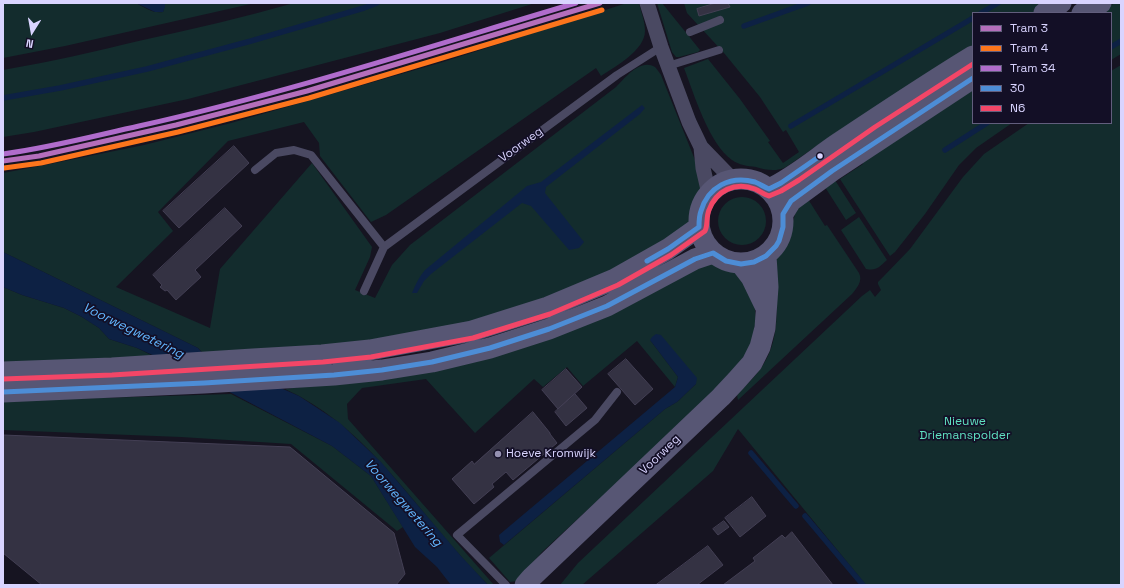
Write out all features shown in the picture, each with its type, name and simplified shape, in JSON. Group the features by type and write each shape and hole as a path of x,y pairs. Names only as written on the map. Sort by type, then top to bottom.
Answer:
{"main road":[{"path":"1046,12 1061,3"},
{"path":"1084,12 1102,3"},
{"path":"769,189 781,183 931,81 972,57"},
{"path":"783,214 791,201 832,171 972,79"},
{"path":"742,179 752,180 769,189 778,200 783,214 782,234 776,246 766,256 754,262 741,264 726,261 713,253 704,241 699,227 700,209 709,194 724,182 742,179"},
{"path":"3,372 112,368 322,356 370,350 472,331 548,307 615,279 668,249 699,227"},
{"path":"3,392 204,383 334,375 382,370 432,362 490,348 549,329 607,306 696,259 713,253"},
{"name":"Voorweg","path":"525,585 736,381 752,363 760,348 765,328 768,287 766,256"},
{"name":"Voorweg","path":"741,264 751,277 766,309"}],"street":[{"path":"647,3 668,66 689,122 701,147 733,180"},
{"path":"701,147 703,168 709,194"}],"lane":[{"path":"690,32 720,20"},
{"name":"Voorweg","path":"364,291 384,247 617,75 661,47"},
{"path":"668,66 719,50"},
{"path":"256,170 276,153 294,150 311,155 384,247"},
{"path":"506,585 457,535 595,420 617,392"}],"green space":[{"path":"3,3 136,3 149,10 163,12 165,4 163,3 255,3 65,46 3,58"},
{"path":"294,3 535,3 440,33 188,99 34,132 3,137 3,70 181,32"},
{"path":"627,3 639,3 644,20 645,31 644,38 640,45 629,57 601,76 596,68 386,215 371,222 320,156 319,143 304,122 228,141 158,212 173,231 116,287 210,328 220,269 312,163 372,247 370,257 355,290 375,298 392,265 410,245 616,87 633,70 644,65 655,67 661,75 701,175 701,190 690,220 685,228 658,250 508,315 371,344 203,353 198,348 3,252 3,173 144,145 231,123 443,62"},
{"path":"657,3 662,3 700,50 698,52 676,57 672,52"},
{"path":"684,3 1049,3 1034,12 972,12 972,49 840,130 786,167 778,170 764,169 737,163 724,153 709,131 684,68 708,59 740,99 770,141 768,142 783,163 799,152 786,130 783,132 760,97 724,53 687,13"},
{"path":"1115,3 1121,3 1121,54 1112,59 1112,12 1099,12"},
{"name":"Nieuwe Driemanspolder","path":"1121,65 1121,585 866,585 738,429 713,471 582,585 560,585 578,563 862,296 870,290 875,297 881,290 878,282 910,249 963,177 984,154 1028,124 1112,124 1112,70"},
{"path":"972,87 972,124 1011,124 976,148 959,165 925,214 895,252 890,256 840,179 863,164 860,160"},
{"path":"833,177 856,213 846,220 823,184"},
{"path":"806,196 825,226 827,225 859,273 860,282 852,294 738,400 737,395 763,365 773,342 777,304 775,267 777,258 788,240 795,214"},
{"path":"737,197 747,197 759,204 766,216 766,226 759,238 747,245 737,245 729,241 722,234 718,226 718,216 722,208 729,201"},
{"path":"859,217 887,260 875,269 866,269 841,230"},
{"path":"699,264 713,264 726,267 741,274 753,293 756,318 752,344 739,364 716,391 542,552 517,581 510,582 489,558 665,409 677,402 696,384 650,340 678,377 675,387 637,341 583,386 567,367 543,387 534,379 475,433 426,379 362,388 347,404 348,419 494,585 488,585 466,562 400,484 359,440 312,403 285,389 422,372"},
{"path":"3,287 22,295 64,308 99,328 109,339 137,348 157,358 3,366"},
{"path":"231,394 332,446 371,476 403,527 397,531 291,444 181,437 3,430 3,401"}],"water":[{"path":"136,3 163,3 165,4 165,7 163,12 155,12"},
{"path":"642,105 645,108 640,114 546,187 545,193 584,242 579,248 569,250 531,206 522,203 431,274 424,281 417,293 412,293 419,278 425,270 527,186 541,182"},
{"name":"Voorwegwetering","path":"3,252 198,348 203,354 299,396 340,423 381,462 460,555 488,585 451,585 437,567 415,547 371,476 332,446 203,378 137,348 109,339 99,328 64,308 22,295 3,287"},
{"path":"656,334 661,335 697,378 696,384 677,402 665,409 504,545 500,542 499,535 675,387 678,377 650,340"}],"building":[{"path":"716,3 728,3 730,7 699,16 697,9"},
{"path":"234,146 249,163 179,228 163,211"},
{"path":"225,208 242,226 195,270 201,277 176,300 167,290 165,291 160,287 162,285 153,275"},
{"path":"626,359 653,389 635,405 608,374"},
{"path":"566,369 582,387 558,409 542,390"},
{"path":"575,394 587,408 566,426 555,412"},
{"path":"533,412 557,443 513,480 506,472 492,484 494,487 474,504 452,479 472,461 474,464"},
{"path":"3,435 290,447 394,533 405,574 396,585 42,585 3,553"},
{"path":"752,497 766,516 740,537 725,518"},
{"path":"724,521 729,527 718,535 713,529"},
{"path":"792,532 833,585 723,585 755,561 753,558 782,535 785,538"},
{"path":"708,546 723,565 697,585 656,585"}],"waterway":[{"path":"3,98 60,88 147,69 251,41 377,3"},
{"path":"744,26 808,3"},
{"path":"983,12 998,3"},
{"path":"791,126 972,19"},
{"path":"1112,46 1121,41"},
{"path":"945,150 985,124"},
{"path":"751,453 796,506"},
{"path":"805,516 863,585"}],"tram line":[{"name":"34","path":"3,154 71,142 249,99 359,68 576,3"},
{"name":"3","path":"3,161 39,156 176,125 307,91 600,3"},
{"name":"4","path":"4,168 41,163 178,132 309,98 602,10"}],"transit line":[{"name":"N6","path":"3,379 112,375 323,362 371,357 473,338 550,314 618,285 671,255 705,231 708,213 712,203 727,189 740,186 748,187 769,196 781,191 875,127 972,65"},
{"name":"30","path":"3,392 204,383 334,375 382,370 432,362 490,348 549,329 607,306 695,259 713,253 726,261 741,264 754,262 766,256 779,241 783,227 783,214 791,201 832,171 972,79"},
{"name":"30","path":"647,261 668,249 699,227 700,215 704,203 709,195 721,185 737,180 746,180 755,182 769,189 781,183 820,156"}],"place":[{"name":"Hoeve Kromwijk","path":"498,454"}]}
